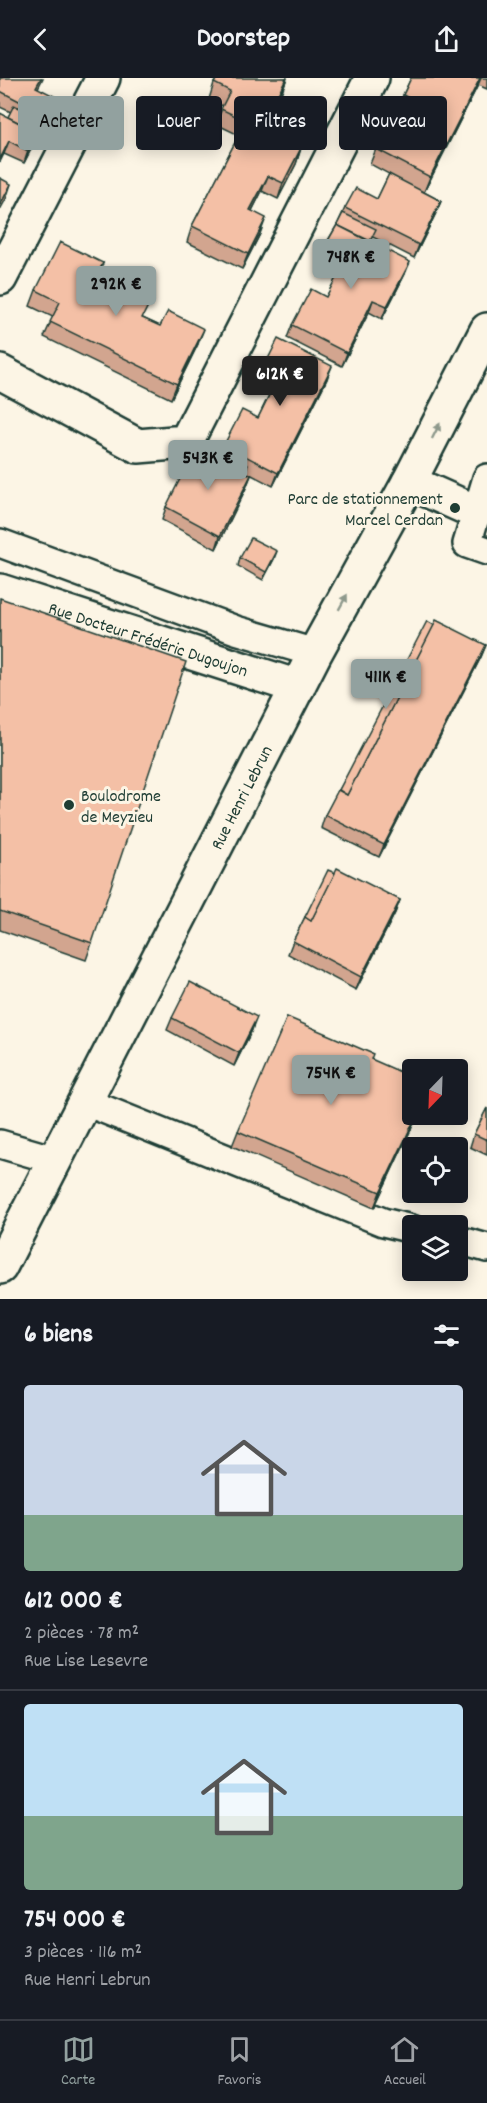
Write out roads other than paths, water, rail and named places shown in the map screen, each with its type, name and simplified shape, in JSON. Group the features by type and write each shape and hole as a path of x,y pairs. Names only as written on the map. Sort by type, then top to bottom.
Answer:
{"street":[{"path":"0,278 103,78"},
{"path":"0,372 138,446 186,442 372,78"},
{"name":"Rue Henri Lebrun","path":"0,1267 315,653 409,482 487,330"},
{"path":"409,482 476,512"},
{"name":"Rue Docteur Frédéric Dugoujon","path":"0,591 298,687"}],"lane":[{"path":"487,478 467,544 487,551"},
{"path":"0,543 236,630 315,653"},
{"path":"86,1101 383,1222 402,1227"},
{"path":"0,1144 55,1160"},
{"path":"468,1243 487,1248"}],"place":[{"name":"Parc de stationnement Marcel Cerdan","path":"455,508"},
{"name":"Boulodrome de Meyzieu","path":"69,805"}]}
